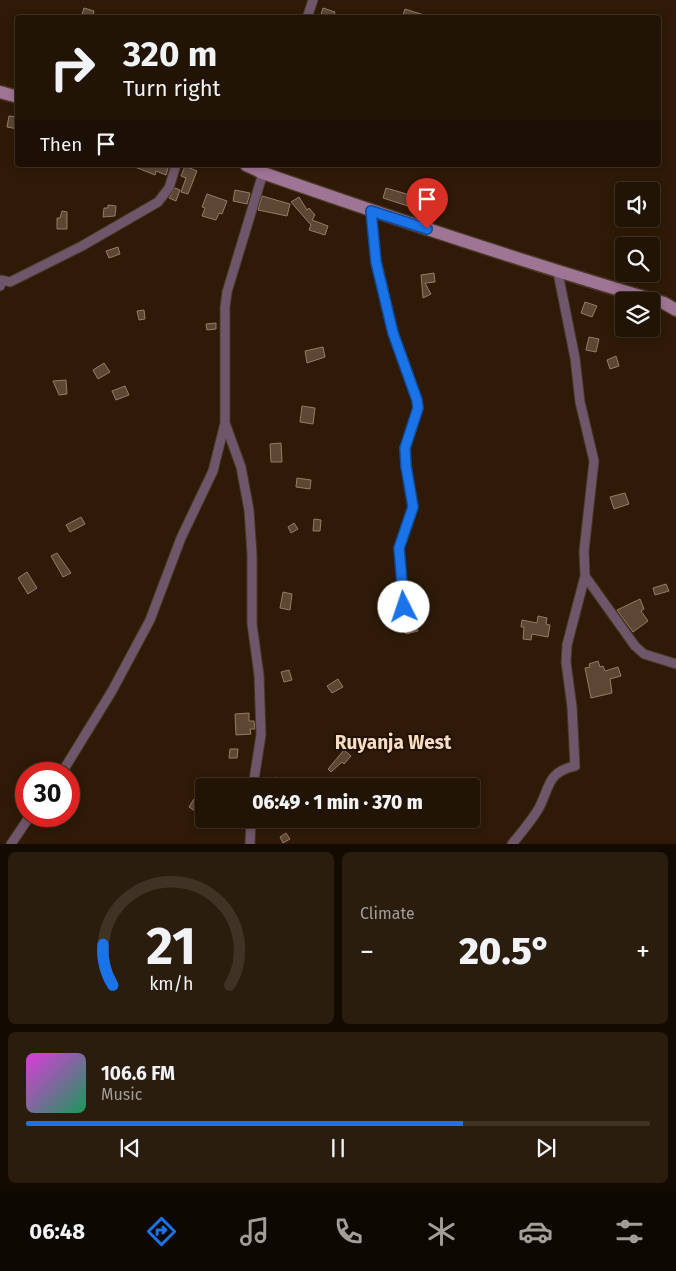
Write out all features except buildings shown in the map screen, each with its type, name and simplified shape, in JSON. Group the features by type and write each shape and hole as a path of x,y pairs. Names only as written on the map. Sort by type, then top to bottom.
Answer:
{"main road":[{"path":"0,92 15,96"},
{"path":"250,167 371,211 558,272 664,303 676,310"}],"street":[{"path":"308,15 313,0"},
{"path":"1,283 10,282 82,246 158,202 169,188 175,167"},
{"path":"68,762 112,691 150,620 181,538 213,471 225,423 227,292 263,173"},
{"path":"371,211 376,262 393,333 417,400 418,408 405,448 413,507 399,548 404,607"},
{"path":"512,844 538,809 551,780 558,772 575,766 572,707 566,662 567,645 584,576 584,551 594,461 580,402 575,358 558,272"},
{"path":"225,423 241,467 249,510 252,555 252,624 259,675 261,735 254,778"},
{"path":"584,576 635,646 644,654 676,664"},
{"path":"11,844 23,827"},
{"path":"250,844 251,828"}],"district":[{"name":"Ruyanja West","path":"393,742"}],"route":[{"path":"404,607 399,548 413,507 405,448 418,408 415,391 393,333 376,262 371,211 427,229"}]}
